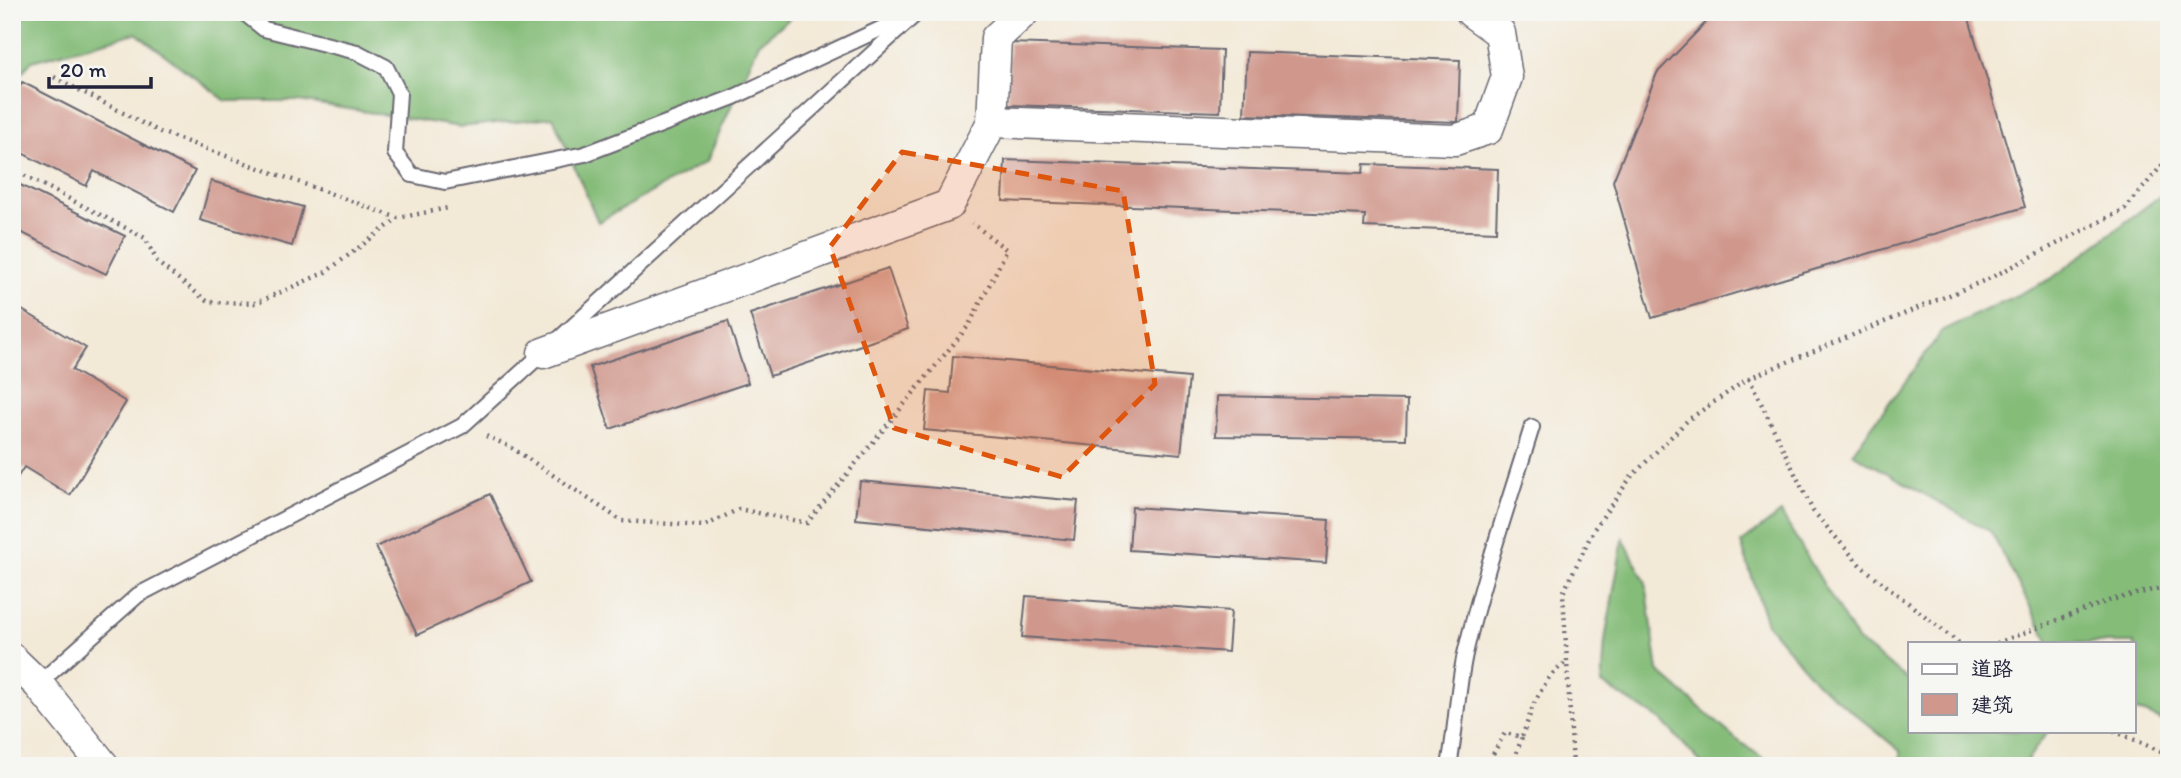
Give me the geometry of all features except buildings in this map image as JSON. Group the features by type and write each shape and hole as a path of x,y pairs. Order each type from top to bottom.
{"street":[{"path":"543,353 949,205 992,122 996,38 1024,12"},
{"path":"992,122 1455,140 1488,129 1507,77 1500,33 1471,12"},
{"path":"12,659 38,684 104,766"}],"lane":[{"path":"243,12 264,29 357,52 386,67 399,93 396,153 412,175 445,182 586,154 734,97 917,12"},
{"path":"38,684 138,595 462,426 917,12"},
{"path":"1449,766 1465,657 1485,575 1532,427"}],"path":[{"path":"54,76 160,132 398,218"},
{"path":"1573,766 1563,593 1594,529 1630,477 1688,419 1749,378 1988,279 2125,209 2169,157"},
{"path":"12,169 145,238 158,263 208,302 256,303 326,272 398,218 453,207"},
{"path":"462,426 509,446 622,521 705,526 738,509 807,523 969,325 1007,250 949,205"},
{"path":"1749,378 1813,511 1860,565 1958,642"},
{"path":"2000,642 2111,600 2169,586"},
{"path":"1511,766 1540,693 1550,676 1567,661"},
{"path":"2116,732 2169,755"},
{"path":"1486,766 1505,733 1522,737"}],"highlighted area":[{"path":"902,152 1123,191 1155,384 1062,477 894,428 830,247"}],"green space":[{"path":"12,12 798,12 759,43 707,161 598,222 553,117 460,127 299,101 226,101 136,33 32,61 12,83"},
{"path":"2169,189 2169,724 2136,711 2136,642 2048,642 1991,532 1852,453 1943,330 2051,279"},
{"path":"1781,513 1857,640 1908,679 1908,732 2047,732 2023,766 1900,766 1900,751 1817,683 1767,624 1741,543"},
{"path":"1623,538 1646,583 1658,671 1736,739 1774,766 1704,766 1661,720 1602,684 1605,640"}]}
